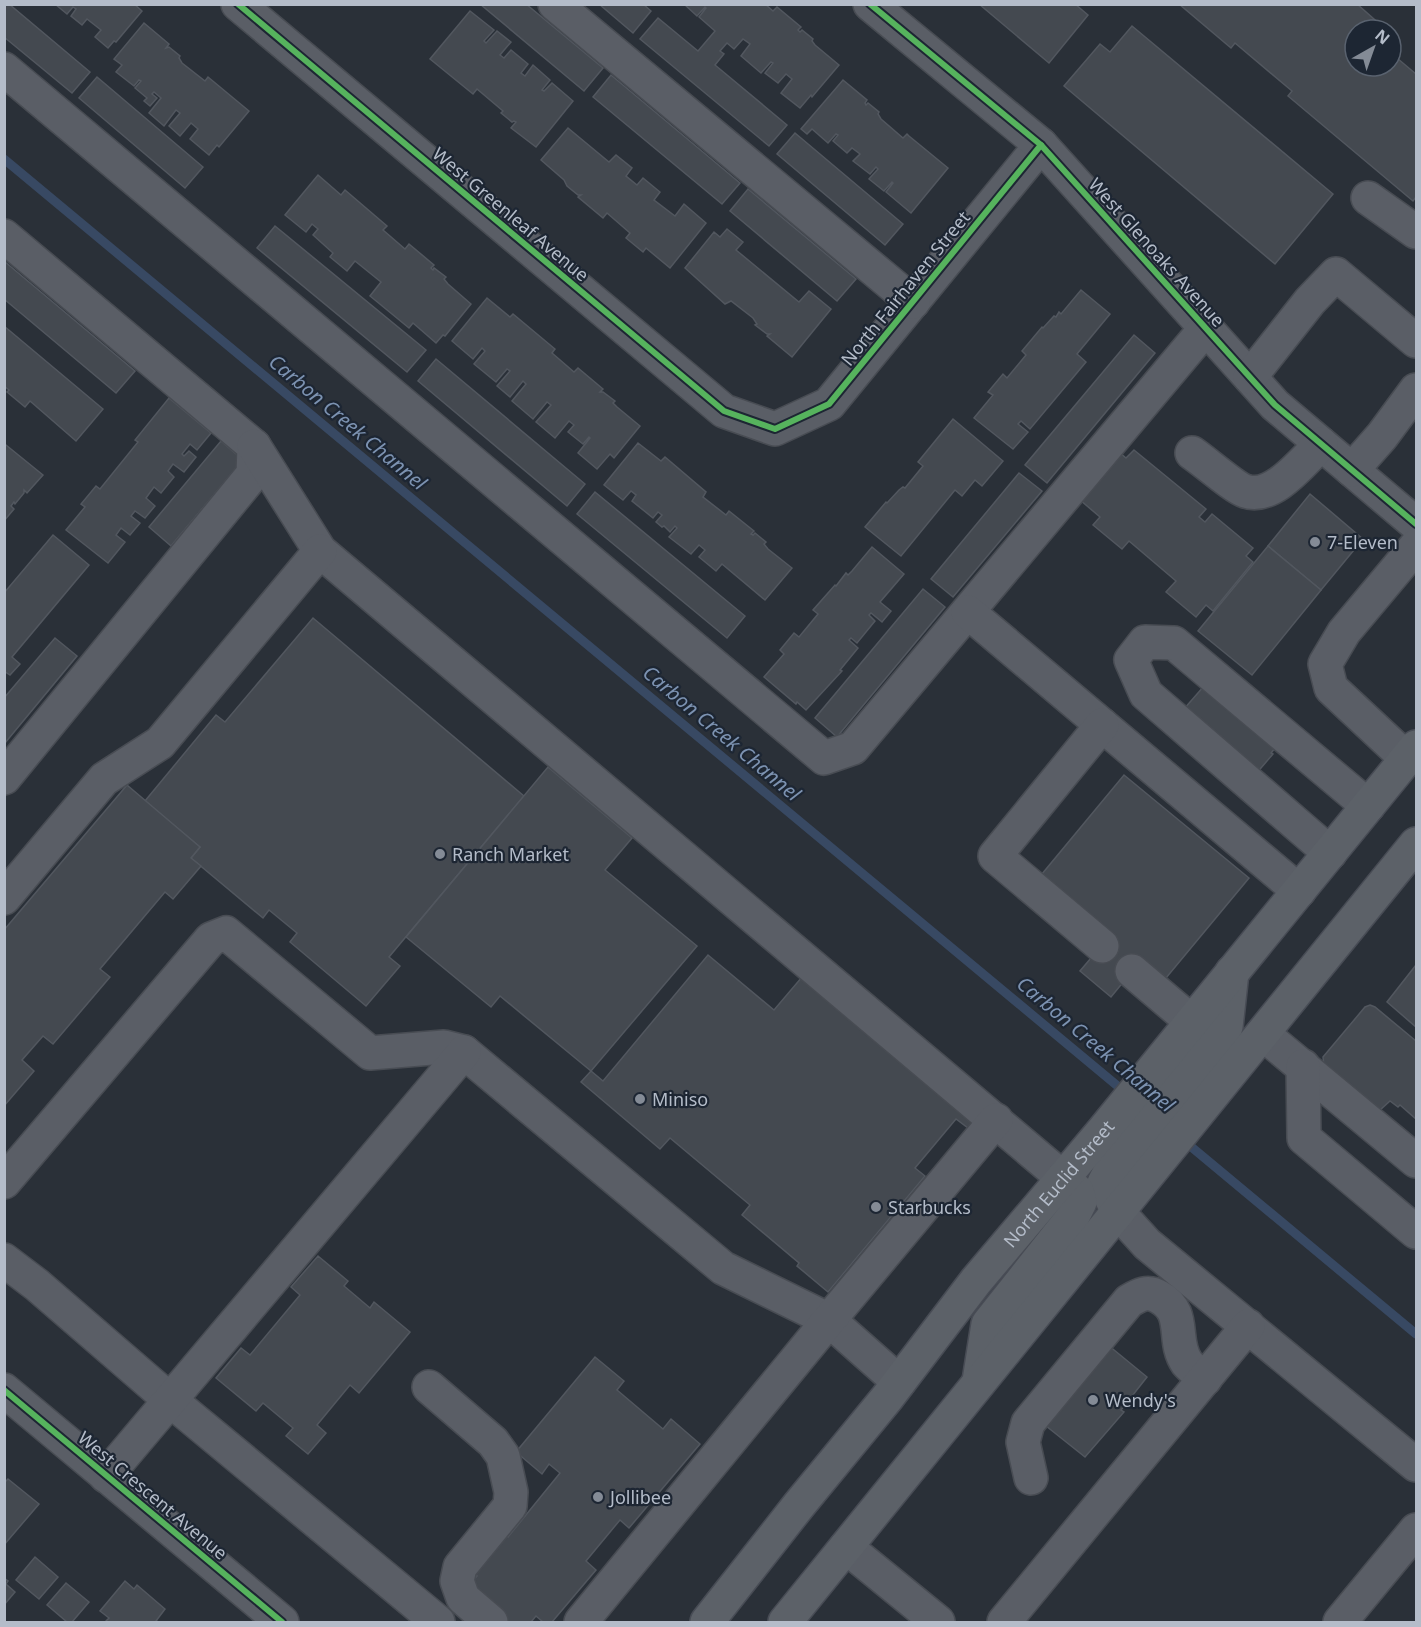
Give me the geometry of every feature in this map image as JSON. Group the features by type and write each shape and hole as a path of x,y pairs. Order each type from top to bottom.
{"main road":[{"name":"North Euclid Street","path":"707,1623 899,1382 976,1281 1063,1178 1115,1140 1177,1063 1191,1022 1412,753"},
{"path":"785,1623 1416,844"},
{"path":"1177,1063 1226,1027 1232,972"},
{"path":"1115,1140 1113,1166 1104,1183 1118,1212"},
{"path":"979,1381 987,1324 1072,1218 1080,1202 1077,1191 1063,1178"}],"street":[{"name":"West Greenleaf Avenue","path":"238,4 724,411 775,429"},
{"path":"555,4 913,302"},
{"name":"West Glenoaks Avenue","path":"870,4 1041,145 1275,405 1416,524"},
{"path":"4,69 824,758 854,748 1206,328"},
{"name":"North Fairhaven Street","path":"775,429 829,404 1041,145"},
{"path":"1368,198 1416,232"},
{"path":"4,236 254,446 320,551 1063,1178"},
{"path":"1250,377 1336,274 1416,341"},
{"path":"1352,470 1382,436 1416,390"},
{"path":"1192,453 1245,491 1259,493 1278,486 1321,444"},
{"path":"5,775 253,474 254,446"},
{"path":"1412,753 1330,688 1325,664 1344,632 1416,546"},
{"path":"4,898 104,779 160,743 320,551"},
{"path":"968,612 1299,891"},
{"path":"1330,853 1146,694 1131,660 1145,642 1174,643 1368,806"},
{"path":"1102,725 995,856 1102,946"},
{"path":"4,1182 211,939 226,933 370,1053 444,1047 464,1052 723,1268 829,1320 899,1382"},
{"path":"1132,971 1191,1022"},
{"path":"1263,1034 1416,1161"},
{"path":"106,1476 464,1052"},
{"path":"1303,1066 1304,1138 1416,1232"},
{"path":"581,1623 996,1120"},
{"path":"1118,1212 1147,1244 1416,1465"},
{"path":"4,1260 37,1285 170,1400 438,1623"},
{"path":"1031,1478 1023,1442 1028,1423 1129,1301 1142,1293 1155,1294 1166,1300 1175,1310 1179,1342 1187,1363 1205,1379"},
{"path":"1004,1623 1248,1326"},
{"path":"429,1388 493,1442 503,1456 511,1492 510,1506 460,1567 458,1581 463,1598 491,1623"},
{"name":"West Crescent Avenue","path":"5,1391 269,1619"},
{"path":"1340,1623 1416,1530"},
{"path":"846,1547 938,1623"}],"building":[{"path":"4,4 9,4 90,72 72,93 4,37"},
{"path":"55,4 134,4 142,11 116,42 114,41 108,48 95,37 101,30 87,19 82,25 71,16 76,9 73,7 67,14"},
{"path":"480,4 526,4 603,68 584,91"},
{"path":"599,4 643,4 651,11 633,33"},
{"path":"684,4 765,4 773,11 777,7 801,27 798,30 800,32 802,30 813,39 815,45 839,65 800,108 781,93 792,79 786,74 778,83 765,73 773,63 771,62 761,73 741,56 750,44 743,39 734,49 727,43 720,51 724,54 715,65 787,125 769,146 640,39 658,18 698,51 715,31 699,17 705,7 697,16"},
{"path":"979,4 1075,4 1088,15 1049,63"},
{"path":"1179,4 1357,4 1373,18 1343,18 1343,78 1403,78 1403,63 1416,74 1416,197 1413,201 1288,96 1292,91 1235,43 1231,48"},
{"path":"470,11 494,30 484,41 486,43 497,31 511,42 500,55 504,58 511,50 528,64 521,73 525,76 533,65 550,80 542,90 544,91 552,83 573,101 536,147 511,128 516,122 512,122 501,113 503,111 477,89 473,94 430,59"},
{"path":"144,23 169,44 166,48 169,47 180,56 182,63 205,81 208,77 249,111 219,147 217,145 209,155 190,139 198,129 191,123 180,136 169,126 180,113 176,110 164,126 149,113 161,98 154,92 152,94 157,98 150,106 144,101 147,98 135,88 141,81 139,80 134,86 116,72 122,65 114,59"},
{"path":"1132,26 1333,194 1275,264 1064,86 1100,44 1110,52"},
{"path":"611,75 740,183 722,204 593,97"},
{"path":"97,77 203,167 185,188 79,98"},
{"path":"843,80 867,100 866,105 868,103 879,112 881,119 903,138 907,134 948,168 911,213 886,192 892,182 884,191 869,179 878,169 876,167 870,174 853,161 860,154 852,148 847,153 833,141 838,135 836,134 828,143 812,129 807,134 801,129"},
{"path":"568,128 609,162 616,155 632,168 626,176 637,185 643,178 660,192 654,200 675,216 684,204 706,223 670,268 646,248 643,252 626,238 630,233 607,213 603,218 541,160"},
{"path":"795,133 903,224 885,245 777,154"},
{"path":"318,175 341,195 345,190 387,226 383,230 405,249 409,244 434,265 431,268 446,277 444,279 448,284 471,304 445,336 443,335 436,343 413,323 409,328 370,296 381,282 355,261 347,271 330,257 333,253 313,235 318,229 312,224 306,232 285,215"},
{"path":"748,189 856,279 837,301 730,211"},
{"path":"275,226 426,350 407,372 257,248"},
{"path":"727,229 743,242 736,250 799,302 809,291 831,309 792,357 767,336 770,334 755,325 757,324 753,318 731,301 725,304 685,268 714,232 720,237"},
{"path":"4,261 135,371 116,393 4,299"},
{"path":"1081,290 1110,314 1077,354 1086,362 1030,429 1021,421 1018,424 1028,432 1013,449 974,418 993,395 988,392 1003,374 1007,378 1026,355 1022,351 1042,327 1059,312 1061,314"},
{"path":"487,298 510,317 513,314 555,349 552,353 574,372 578,368 603,389 600,392 615,401 613,403 617,407 640,426 614,458 610,454 597,469 578,453 589,437 583,444 568,432 574,425 569,421 555,438 536,422 551,405 547,402 533,419 512,401 526,384 523,381 510,397 497,386 510,371 507,369 496,382 474,364 485,351 482,348 473,359 452,341"},
{"path":"4,326 103,409 76,441 30,401 25,407 7,392 9,390 4,386"},
{"path":"1134,335 1155,353 1047,483 1025,465"},
{"path":"436,359 585,484 567,506 418,381"},
{"path":"169,398 211,433 197,450 190,444 182,454 184,456 189,451 196,457 184,472 173,464 168,471 174,477 161,493 154,487 146,498 155,506 145,518 135,511 131,516 140,523 130,535 121,528 116,535 125,542 108,563 66,530 85,507 81,504 96,486 100,489 138,442 135,440"},
{"path":"953,419 1003,461 982,486 975,480 962,496 955,490 901,556 865,527 886,502 903,487 905,488 923,466 918,462"},
{"path":"221,441 243,460 171,546 149,527"},
{"path":"638,443 661,461 665,457 706,492 703,497 726,515 729,511 754,531 751,534 755,533 766,542 764,544 768,549 792,568 765,600 722,564 716,571 699,557 705,550 699,545 691,554 669,537 677,528 675,526 670,532 664,526 662,527 656,522 662,515 658,512 653,518 632,501 636,495 631,491 623,500 604,485"},
{"path":"6,445 43,475 27,493 24,490 24,493 11,506 14,509 4,521 4,447"},
{"path":"1134,450 1206,509 1199,517 1205,522 1212,514 1253,548 1246,556 1253,562 1213,611 1206,605 1196,617 1166,592 1176,581 1129,541 1122,549 1093,525 1100,517 1080,500 1119,452 1126,458"},
{"path":"1019,473 1042,491 953,597 931,579"},
{"path":"595,492 745,616 727,638 577,514"},
{"name":"7-Eleven","path":"1310,494 1363,539 1321,590 1268,546"},
{"path":"53,535 89,565 12,657 20,664 10,675 4,671 4,593"},
{"path":"1268,546 1321,590 1252,675 1198,631"},
{"path":"872,547 904,574 880,602 891,611 882,622 871,613 869,615 875,621 857,643 851,638 849,640 858,648 840,670 842,671 806,710 764,677 784,654 780,650 794,633 799,637 818,614 813,610 846,573 848,575 852,571"},
{"path":"923,589 945,607 837,737 815,718"},
{"path":"313,618 524,796 389,957 400,966 366,1006 290,942 297,933 269,910 263,918 191,858 200,847 145,801 216,715 225,722"},
{"path":"55,638 77,656 5,743 4,698"},
{"path":"1204,686 1276,747 1271,753 1273,754 1255,775 1177,717"},
{"path":"548,767 632,838 605,870 697,946 591,1071 500,996 491,1007 406,937"},
{"path":"1124,775 1249,878 1161,984 1138,964 1111,997 1080,971 1108,938 1037,880"},
{"path":"127,785 200,847 191,858 201,866 173,899 165,892 100,969 110,977 53,1044 43,1036 22,1060 34,1071 4,1106 4,930"},
{"path":"708,955 774,1010 802,977 974,1121 968,1128 956,1119 915,1168 925,1176 828,1292 797,1266 799,1263 742,1215 750,1205 670,1138 660,1149 581,1082 591,1071 603,1081"},
{"path":"1416,965 1416,1027 1387,1002"},
{"path":"1370,1005 1416,1041 1416,1119 1400,1105 1398,1107 1390,1101 1380,1110 1324,1067 1323,1057 1365,1007"},
{"path":"318,1256 348,1281 344,1286 370,1308 374,1302 410,1332 359,1393 350,1385 317,1425 326,1433 308,1454 286,1436 293,1428 263,1403 256,1411 216,1378 241,1348 250,1355 300,1295 291,1287"},
{"name":"Wendy's","path":"1108,1345 1147,1377 1121,1410 1124,1412 1085,1457 1041,1422"},
{"name":"Jollibee","path":"595,1357 624,1381 617,1390 663,1429 671,1419 700,1444 629,1528 620,1520 586,1561 596,1570 552,1622 543,1622 536,1616 531,1622 471,1622 456,1603 477,1576 474,1574 506,1535 508,1537 560,1473 549,1464 542,1474 516,1452"},
{"path":"8,1479 39,1504 4,1545 4,1483"},
{"path":"35,1557 58,1577 39,1599 16,1580"},
{"path":"4,1578 8,1581 6,1584 15,1592 4,1605"},
{"path":"125,1581 134,1589 137,1585 165,1609 156,1621 158,1622 105,1622 109,1618 100,1611"},
{"path":"66,1583 89,1602 72,1622 67,1622 47,1605"}],"waterway":[{"name":"Carbon Creek Channel","path":"4,159 1126,1093"},
{"name":"Carbon Creek Channel","path":"1183,1140 1416,1334"}],"cycle path":[{"path":"238,4 724,411 775,429 829,404 1041,145"},
{"path":"870,4 1041,145 1275,405 1416,524"},
{"path":"4,1390 282,1622"}],"place":[{"name":"7-Eleven","path":"1315,542"},
{"name":"Ranch Market","path":"440,854"},
{"name":"Miniso","path":"640,1099"},
{"name":"Starbucks","path":"876,1207"},
{"name":"Wendy's","path":"1093,1400"},
{"name":"Jollibee","path":"598,1497"}]}
